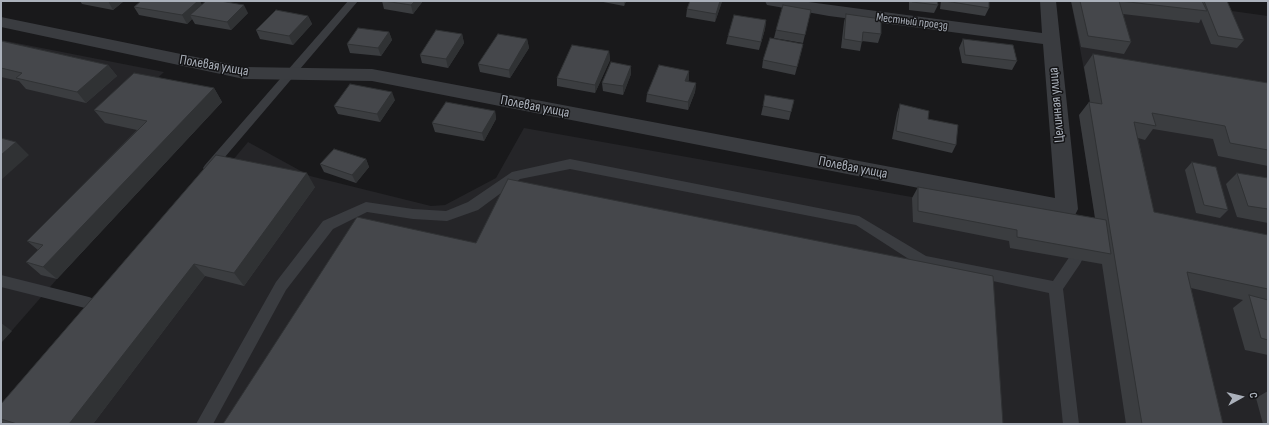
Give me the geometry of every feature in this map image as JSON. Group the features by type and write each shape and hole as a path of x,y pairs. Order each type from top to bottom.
{"street":[{"name":"Местный проезд","path":"773,1 829,11 1051,40"},
{"name":"Целинная улица","path":"1048,1 1068,214"},
{"name":"Полевая улица","path":"1,22 244,73 372,75 1068,214"}],"lane":[{"path":"198,180 292,74 353,1"},
{"path":"204,424 281,286 328,225 366,207 413,214 447,216 474,206 516,175 570,164 859,221 923,261 1056,288"},
{"path":"1071,424 1056,288 1075,260"},
{"path":"1,281 90,304"},
{"path":"79,315 100,292"}],"shaded area":[{"path":"1071,1 1160,1 1268,16 1268,424 11,424 248,142 310,176 431,206 445,205 496,178 524,128 1097,230 1079,115 1093,117"},
{"path":"1,40 164,72 148,87 222,102 57,279 1,343"}],"building":[{"path":"141,1 198,1 182,15 134,7"},
{"path":"206,1 220,1 244,5 227,22 190,15"},
{"path":"384,1 415,1 411,5"},
{"path":"690,1 720,1 716,14 687,9"},
{"path":"937,1 938,5 912,2"},
{"path":"945,1 989,1 989,8"},
{"path":"1080,1 1119,1 1131,42 1088,36"},
{"path":"1120,1 1202,1 1207,11"},
{"path":"1204,1 1227,1 1244,40 1218,36"},
{"path":"783,5 811,10 805,35 776,30"},
{"path":"276,10 308,16 289,36 256,30"},
{"path":"846,14 881,19 881,34 863,32 862,42 844,39"},
{"path":"734,15 766,20 761,42 728,36"},
{"path":"358,28 389,32 378,48 347,44"},
{"path":"436,30 462,34 446,59 420,55"},
{"path":"498,34 527,39 509,70 478,64"},
{"path":"770,38 803,44 797,67 763,60"},
{"path":"963,39 1013,45 1017,61 965,55"},
{"path":"1,41 108,65 77,92 16,78 22,73 1,68"},
{"path":"572,45 609,51 595,85 557,78"},
{"path":"1093,54 1268,83 1268,150 1230,143 1225,126 1152,113 1156,126 1134,122 1154,212 1268,235 1268,289 1187,272 1223,424 1142,424 1089,102 1102,104"},
{"path":"611,62 631,66 623,86 602,83"},
{"path":"659,65 689,71 685,81 696,83 688,102 647,94"},
{"path":"134,73 214,88 43,267 26,262 43,245 27,241 147,121 94,110"},
{"path":"350,84 392,92 377,114 334,106"},
{"path":"765,95 794,100 791,112 763,106"},
{"path":"446,102 495,111 482,133 432,123"},
{"path":"900,104 929,111 928,119 958,125 956,145 896,131"},
{"path":"1,138 16,142 1,155"},
{"path":"334,149 366,159 352,175 320,164"},
{"path":"216,155 307,173 234,273 194,264 69,424 17,424 1,419 1,404"},
{"path":"1192,162 1216,167 1228,210 1204,205"},
{"path":"1237,173 1268,178 1268,209 1248,206"},
{"path":"508,179 993,276 1003,424 223,424 357,217 476,243"},
{"path":"918,187 1106,220 1111,254 1017,237 1017,230 918,211"},
{"path":"1249,295 1268,300 1268,340 1261,338"}]}
